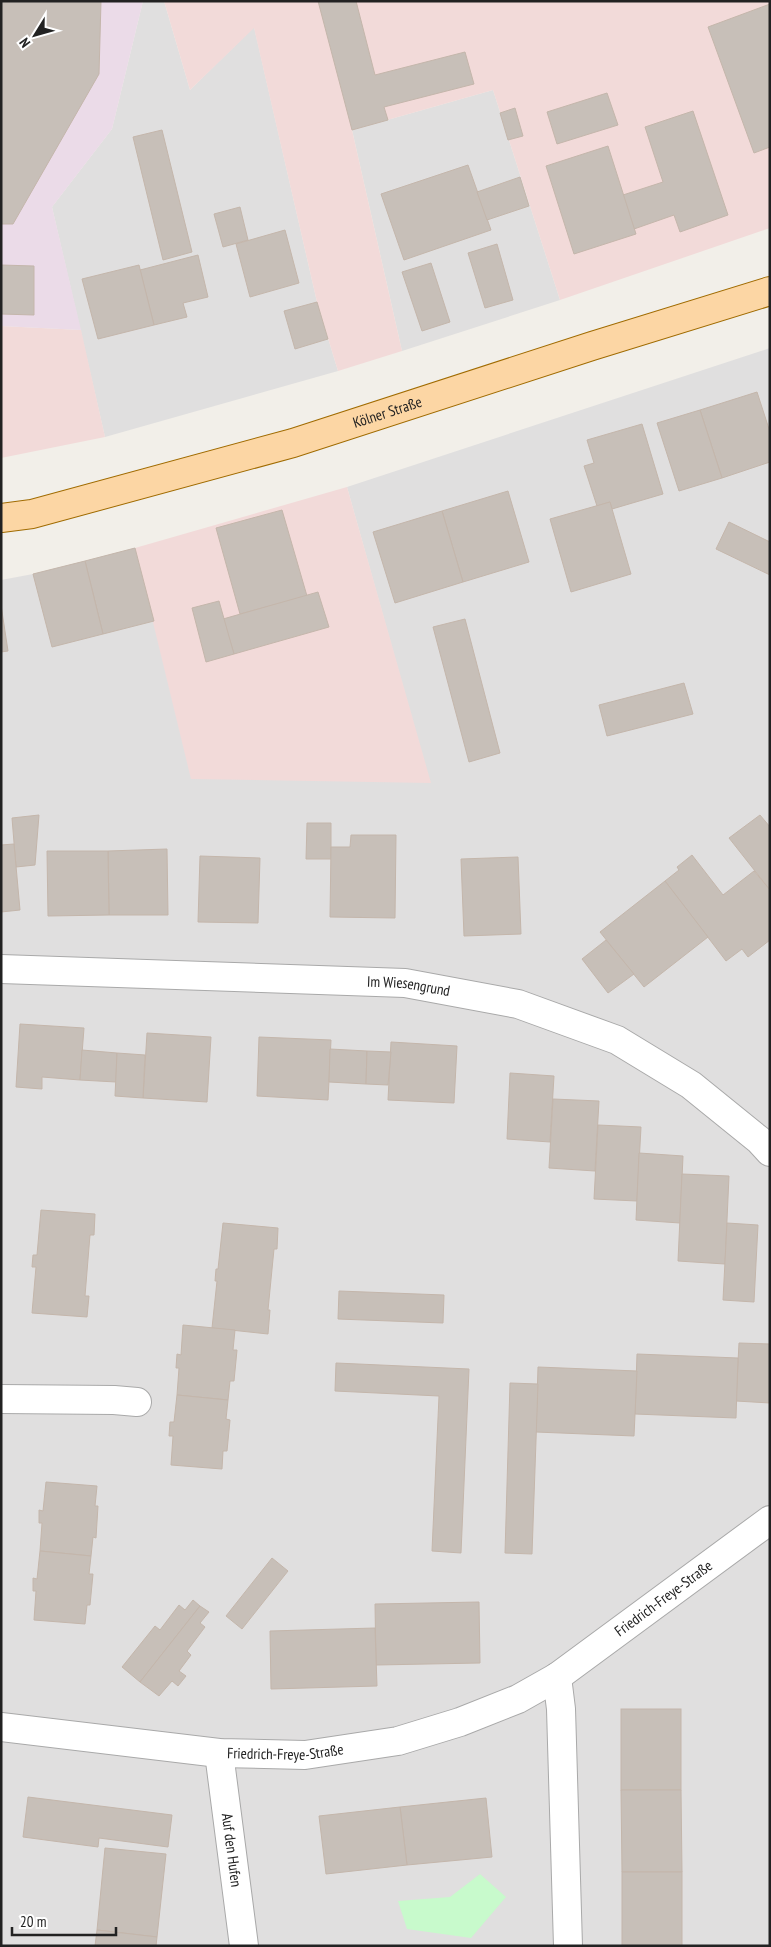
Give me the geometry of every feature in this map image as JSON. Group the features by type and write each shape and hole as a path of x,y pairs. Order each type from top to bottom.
{"main road":[{"name":"Kölner Straße","path":"1,518 32,514 293,443 592,346 770,291"}],"street":[{"name":"Im Wiesengrund","path":"1,969 405,983 518,1004 617,1040 691,1085 759,1140 770,1152"},
{"path":"1,1399 137,1402"},
{"name":"Friedrich-Freye-Straße","path":"1,1727 219,1753 305,1755 398,1741 460,1722 510,1702 557,1677 770,1520"},
{"path":"557,1677 561,1709 568,1946"},
{"name":"Auf den Hufen","path":"219,1753 244,1946"}],"shaded area":[{"path":"1,1 143,1 112,129 52,207 81,330 1,326"},
{"path":"143,1 164,1 190,90 254,27 317,302 338,371 105,437 52,207 112,129"},
{"path":"164,1 770,1 770,228 560,300 493,90 352,130 402,351 338,371 317,302 254,28 190,90"},
{"path":"493,90 560,300 402,351 352,130"},
{"path":"1,326 81,330 105,437 1,458"},
{"path":"770,348 770,1946 1,1946 1,580 33,574 135,548 154,621 430,783 347,487"},
{"path":"347,487 431,783 191,779 135,548"}],"green space":[{"path":"480,1874 506,1897 471,1938 407,1929 398,1901 450,1897"}],"building":[{"path":"1,1 101,1 99,74 13,224 1,224"},
{"path":"318,1 356,1 375,75 465,52 474,84 384,107 388,120 352,130"},
{"path":"770,4 770,147 754,153 708,27"},
{"path":"607,93 618,125 557,144 547,112"},
{"path":"515,108 523,136 508,140 500,113"},
{"path":"693,111 728,215 680,232 674,215 634,229 623,195 663,182 645,127"},
{"path":"162,130 192,252 163,260 133,137"},
{"path":"608,146 636,234 574,254 546,166"},
{"path":"468,165 491,230 404,260 381,194"},
{"path":"520,177 529,206 487,220 477,192"},
{"path":"240,207 248,240 223,247 214,214"},
{"path":"285,230 299,283 250,297 236,244"},
{"path":"497,244 513,300 485,308 468,253"},
{"path":"198,255 208,297 183,303 187,317 154,325 140,270"},
{"path":"431,263 450,322 422,331 402,272"},
{"path":"1,265 34,266 34,315 1,314"},
{"path":"139,265 154,325 98,339 82,279"},
{"path":"317,302 328,339 295,349 284,311"},
{"path":"757,392 770,432 770,462 722,478 700,410"},
{"path":"700,410 722,478 679,491 657,423"},
{"path":"642,424 663,494 612,509 610,502 597,506 584,466 594,463 587,440"},
{"path":"508,491 529,562 463,582 442,511"},
{"path":"610,502 631,574 571,592 550,519"},
{"path":"282,510 307,596 240,614 216,528"},
{"path":"442,511 463,582 395,603 373,532"},
{"path":"729,522 770,542 770,575 716,549"},
{"path":"135,548 154,621 103,634 85,561"},
{"path":"85,561 103,634 52,647 33,574"},
{"path":"318,592 329,627 234,654 223,619"},
{"path":"219,601 234,654 206,662 192,608"},
{"path":"1,605 8,651 1,652"},
{"path":"465,619 500,753 469,762 433,627"},
{"path":"684,683 693,714 607,736 599,705"},
{"path":"39,815 35,865 16,867 12,818"},
{"path":"760,815 770,827 770,890 729,838"},
{"path":"307,823 331,823 331,859 306,859"},
{"path":"351,835 396,835 395,918 330,917 331,847 350,847"},
{"path":"14,844 20,910 1,912 1,845"},
{"path":"167,849 168,915 109,915 108,851"},
{"path":"47,851 108,851 109,915 48,916"},
{"path":"692,855 723,895 754,871 770,890 770,940 748,957 742,949 726,961 665,881 679,870 677,867"},
{"path":"200,856 260,858 258,923 198,922"},
{"path":"518,857 521,934 464,936 461,859"},
{"path":"665,881 708,937 644,987 600,932"},
{"path":"606,940 634,974 608,993 582,959"},
{"path":"20,1024 84,1028 80,1080 42,1077 42,1089 16,1087"},
{"path":"147,1033 211,1037 207,1102 143,1098"},
{"path":"259,1037 331,1040 328,1100 257,1096"},
{"path":"391,1042 457,1046 454,1103 388,1100"},
{"path":"330,1049 367,1051 366,1084 329,1082"},
{"path":"82,1050 117,1053 116,1082 80,1080"},
{"path":"367,1051 391,1052 388,1085 366,1084"},
{"path":"117,1053 145,1055 143,1098 115,1096"},
{"path":"510,1073 554,1076 550,1142 507,1139"},
{"path":"553,1099 599,1101 595,1171 549,1168"},
{"path":"598,1125 641,1127 637,1201 594,1199"},
{"path":"639,1153 683,1156 680,1223 636,1220"},
{"path":"682,1174 729,1176 725,1264 678,1261"},
{"path":"41,1210 95,1214 94,1235 90,1235 85,1296 89,1296 87,1317 32,1313 36,1267 32,1267 33,1255 37,1255"},
{"path":"223,1223 278,1228 277,1249 274,1249 268,1310 270,1310 268,1334 212,1328 217,1281 215,1281 216,1269 218,1269"},
{"path":"727,1223 758,1225 754,1302 723,1300"},
{"path":"339,1291 444,1295 443,1323 338,1319"},
{"path":"183,1325 235,1330 233,1350 237,1350 234,1381 230,1381 228,1400 177,1395 179,1368 176,1368 177,1354 181,1355"},
{"path":"739,1343 770,1344 770,1403 736,1401"},
{"path":"637,1354 738,1358 736,1418 635,1414"},
{"path":"336,1363 469,1369 461,1553 432,1551 439,1396 335,1391"},
{"path":"538,1367 637,1371 634,1436 536,1432"},
{"path":"510,1383 538,1384 532,1554 505,1553"},
{"path":"177,1395 228,1400 226,1419 230,1420 227,1451 223,1451 222,1469 171,1465 173,1436 169,1436 170,1422 174,1422"},
{"path":"46,1482 97,1486 95,1506 98,1506 96,1538 93,1537 91,1556 40,1551 42,1523 39,1523 39,1510 43,1511"},
{"path":"40,1551 91,1556 89,1574 93,1574 90,1605 87,1605 85,1624 34,1620 36,1591 33,1591 33,1578 37,1579"},
{"path":"272,1558 288,1571 242,1629 226,1616"},
{"path":"193,1600 200,1606 140,1682 122,1667 155,1626 160,1630 179,1605 185,1610"},
{"path":"479,1602 480,1663 376,1665 375,1604"},
{"path":"200,1606 209,1612 200,1623 205,1627 187,1651 191,1655 179,1671 186,1676 178,1686 172,1681 159,1696 140,1682"},
{"path":"375,1628 377,1686 271,1689 270,1631"},
{"path":"621,1709 681,1709 681,1790 621,1790"},
{"path":"621,1790 681,1790 682,1872 622,1872"},
{"path":"28,1797 172,1815 168,1847 99,1838 98,1847 23,1837"},
{"path":"486,1798 492,1857 407,1865 400,1807"},
{"path":"400,1807 407,1865 326,1874 319,1816"},
{"path":"105,1848 166,1854 157,1937 97,1930"},
{"path":"622,1872 682,1872 682,1946 622,1946"},
{"path":"97,1930 157,1937 156,1946 95,1946"}]}
